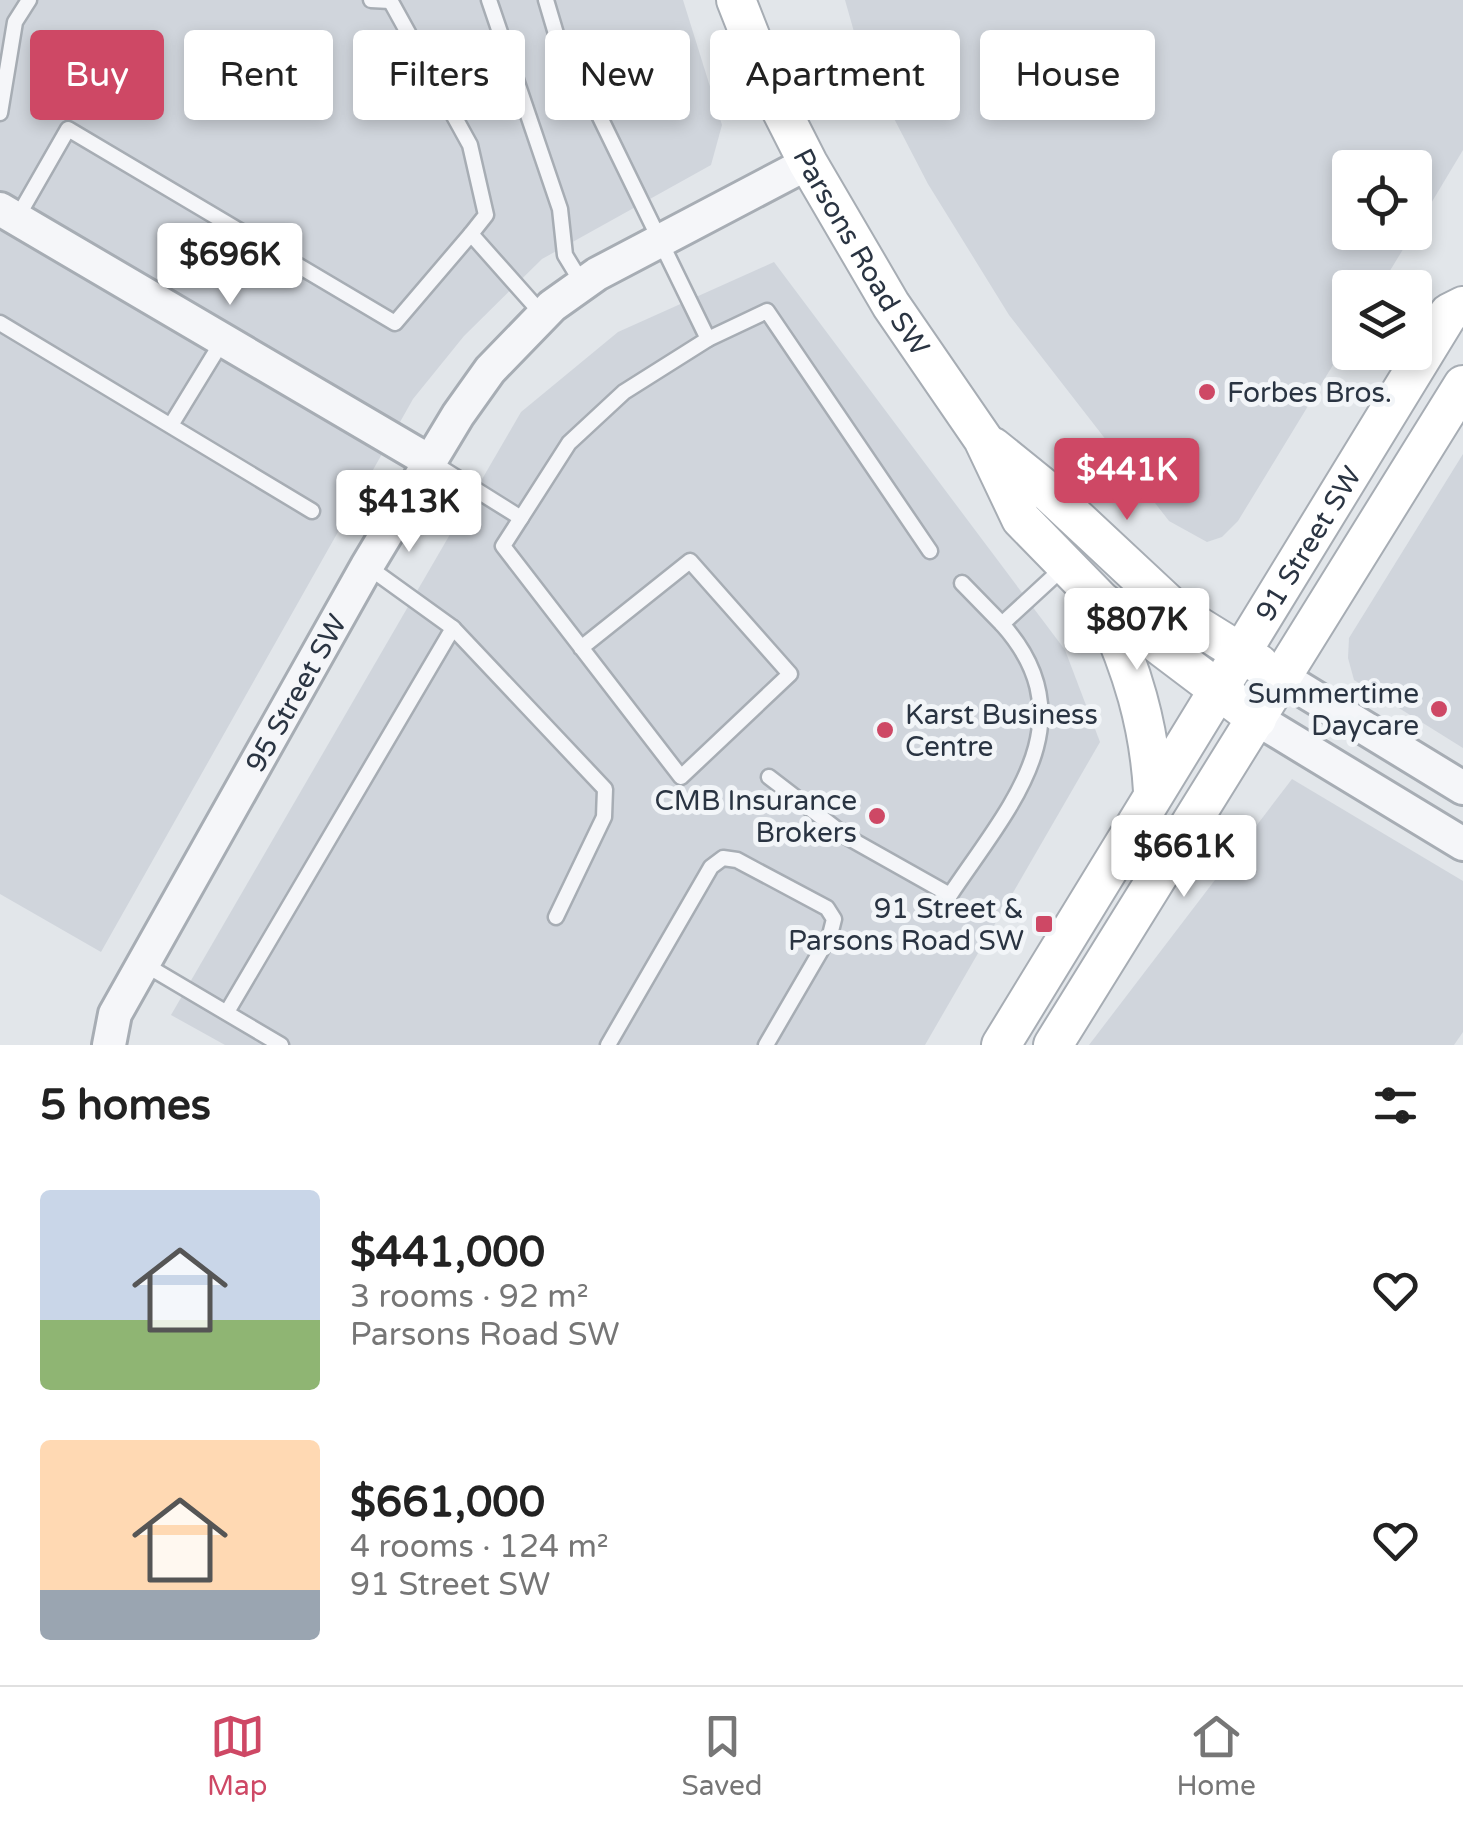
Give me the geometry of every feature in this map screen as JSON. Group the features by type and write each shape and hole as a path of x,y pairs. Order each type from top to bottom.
{"main road":[{"name":"Parsons Road SW","path":"736,0 774,94 808,163 891,305 983,439 1021,519 1100,601 1214,691 1257,719"},
{"name":"91 Street SW","path":"1001,1045 1214,691 1449,314 1463,306"},
{"name":"91 Street SW","path":"1052,1045 1463,384"},
{"name":"Parsons Road SW","path":"983,439 1045,488 1180,616 1283,678"},
{"path":"1100,601 1133,676 1150,741 1153,791"}],"street":[{"name":"95 Street SW","path":"109,1045 114,1014 366,566 490,370 543,315 583,284 808,163"},
{"path":"8,214 429,461"},
{"path":"1283,678 1463,788"},
{"path":"1257,719 1463,844"}],"lane":[{"path":"0,114 15,22 29,0"},
{"path":"8,214 68,129 395,323 486,215 470,144 390,1 371,0"},
{"path":"489,0 560,209 566,255 583,284"},
{"path":"546,0 578,108 596,109 708,339"},
{"path":"471,234 543,315"},
{"path":"581,648 690,560 790,674 680,777 502,546 569,443 624,392 708,339 767,311 930,550"},
{"path":"0,323 312,511"},
{"path":"171,425 223,340"},
{"path":"429,461 521,518"},
{"path":"366,566 453,628 605,788 604,817 556,917"},
{"path":"1002,624 1066,566"},
{"path":"770,777 847,837 950,896 1032,770 1041,737 1034,667 1002,624 962,582"},
{"path":"227,1012 453,628"},
{"path":"608,1045 711,867 724,858 738,860 827,908 834,919 830,935 766,1045"},
{"path":"143,963 281,1045"}],"shaded area":[{"path":"0,0 683,0 710,87 710,120 720,120 722,125 711,165 542,259 464,336 413,399 101,952 0,894"},
{"path":"845,0 1463,0 1463,150 1432,202 1432,150 1332,150 1332,250 1403,250 1390,270 1332,270 1332,367 1238,521 1222,537 1207,542 1169,521 1009,315 928,184 895,120 960,120 960,30 853,30"},
{"path":"774,262 1065,650 1100,742 925,1045 225,1045 171,1015 521,412 618,332"},
{"path":"1463,454 1463,748 1354,680 1348,658 1349,638"},
{"path":"1292,779 1463,881 1463,1032 1454,1045 1089,1045"}],"place":[{"name":"Forbes Bros.","path":"1207,392"},
{"name":"Summertime Daycare","path":"1439,709"},
{"name":"Karst Business Centre","path":"885,730"},
{"name":"CMB Insurance Brokers","path":"877,816"},
{"name":"91 Street & Parsons Road SW","path":"1044,924"}]}
